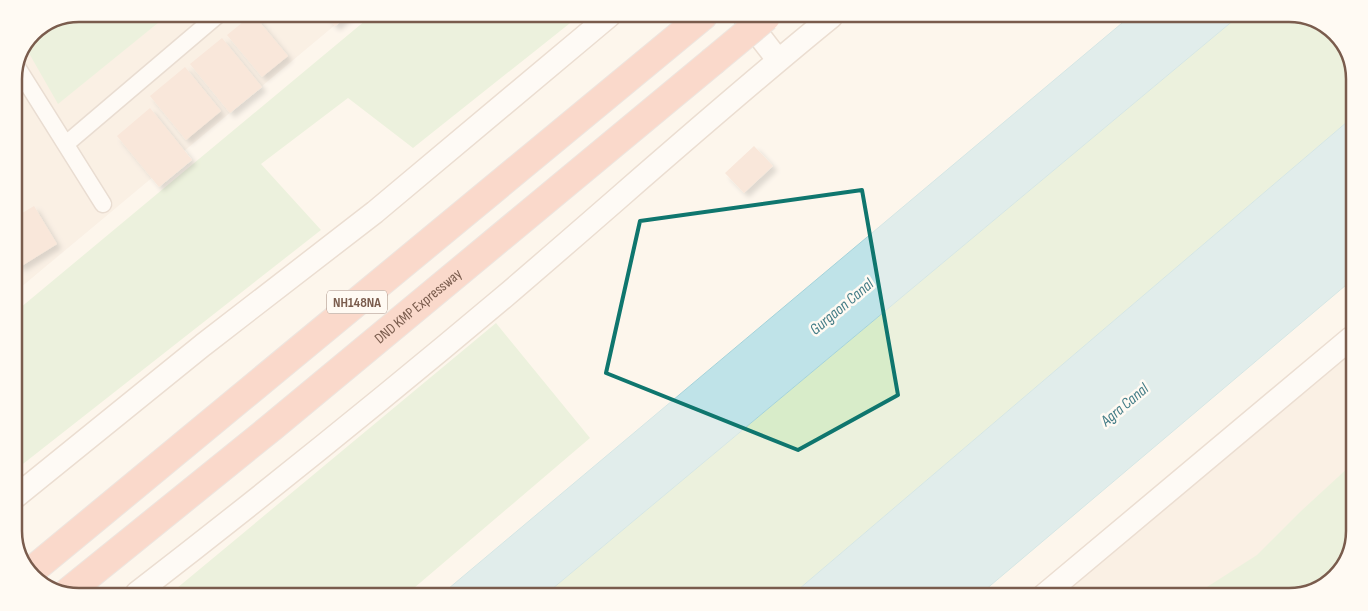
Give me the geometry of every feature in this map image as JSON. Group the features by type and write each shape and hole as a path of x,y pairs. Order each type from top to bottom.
{"highway":[{"name":"DND KMP Expressway","path":"74,588 272,427 760,22"},
{"name":"NH148NA","path":"35,568 694,24"}],"street":[{"path":"66,144 209,22"},
{"path":"23,491 202,345 374,212 602,22"},
{"path":"749,22 778,60"},
{"path":"142,588 270,490 503,297 778,60 825,22"},
{"path":"23,76 103,204"},
{"path":"1053,588 1346,343"}],"highlighted area":[{"path":"862,190 898,395 798,450 606,373 640,221"}],"shaded area":[{"path":"79,22 339,22 23,285 23,75 27,57 39,39 57,27"},
{"path":"1346,344 1346,532 1341,554 1326,574 1314,583 1296,588 1054,588"}],"green space":[{"path":"79,22 159,22 58,104 29,53 39,39 57,27"},
{"path":"364,22 571,22 413,148 348,98 261,164 321,230 23,464 23,306"},
{"path":"1231,22 1289,22 1300,24 1311,27 1323,34 1336,48 1340,54 1345,75 1345,124 800,588 553,588"},
{"path":"496,323 590,438 414,588 177,588"},
{"path":"1346,470 1346,532 1344,543 1336,563 1320,579 1314,583 1296,588 1206,588 1257,555"}],"water":[{"name":"Gurgaon Canal","path":"1123,22 1231,22 553,588 449,588"},
{"name":"Agra Canal","path":"1345,124 1345,286 987,588 800,588"}],"building":[{"path":"243,22 260,22 288,56 262,77 227,35"},
{"path":"332,22 340,22 335,26"},
{"path":"222,38 262,87 230,113 190,64"},
{"path":"185,67 221,111 186,140 150,96"},
{"path":"150,108 192,160 159,187 117,136"},
{"path":"754,146 773,166 744,193 725,173"},
{"path":"34,206 57,244 23,265 23,213"}]}
